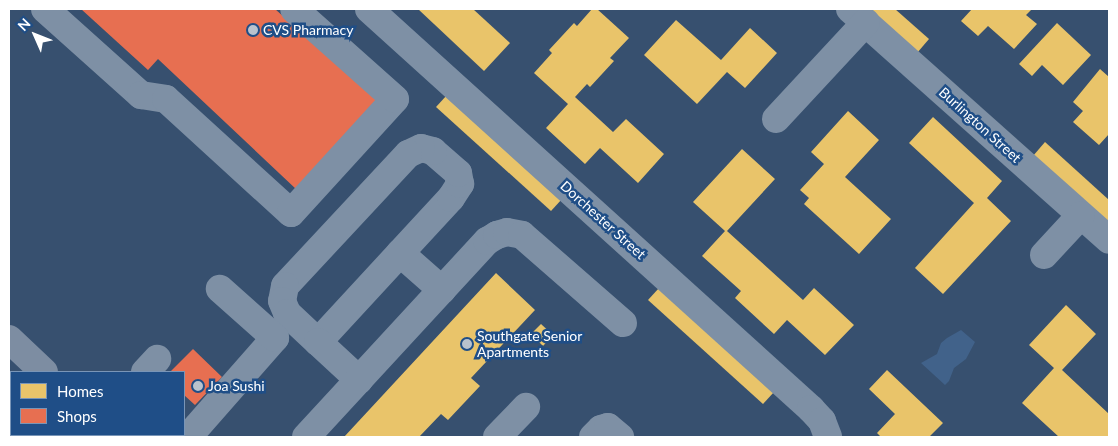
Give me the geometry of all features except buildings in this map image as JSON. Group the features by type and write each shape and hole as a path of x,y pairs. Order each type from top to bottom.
{"main road":[{"path":"9,339 43,371"}],"lane":[{"path":"46,9 141,95 166,99 291,213 395,99 294,9"},
{"name":"Dorchester Street","path":"369,9 811,409 822,421 828,437"},
{"path":"776,119 858,16"},
{"name":"Burlington Street","path":"858,16 1109,240"},
{"path":"318,342 451,198 460,184 458,173 433,151 421,148 408,154 285,286 282,301 287,313 318,342 360,380"},
{"path":"1044,255 1081,215"},
{"path":"306,437 487,241 507,232 522,235 623,323"},
{"path":"400,253 442,290"},
{"path":"190,425 275,338 220,290"},
{"path":"497,437 526,407"},
{"path":"592,437 601,429 608,427 620,437"}],"water":[{"path":"961,330 975,342 966,359 954,368 949,381 945,385 921,363 937,354 941,343"}],"place":[{"name":"CVS Pharmacy","path":"253,30"},
{"name":"Southgate Senior Apartments","path":"467,344"},
{"name":"Joa Sushi","path":"198,386"}]}
